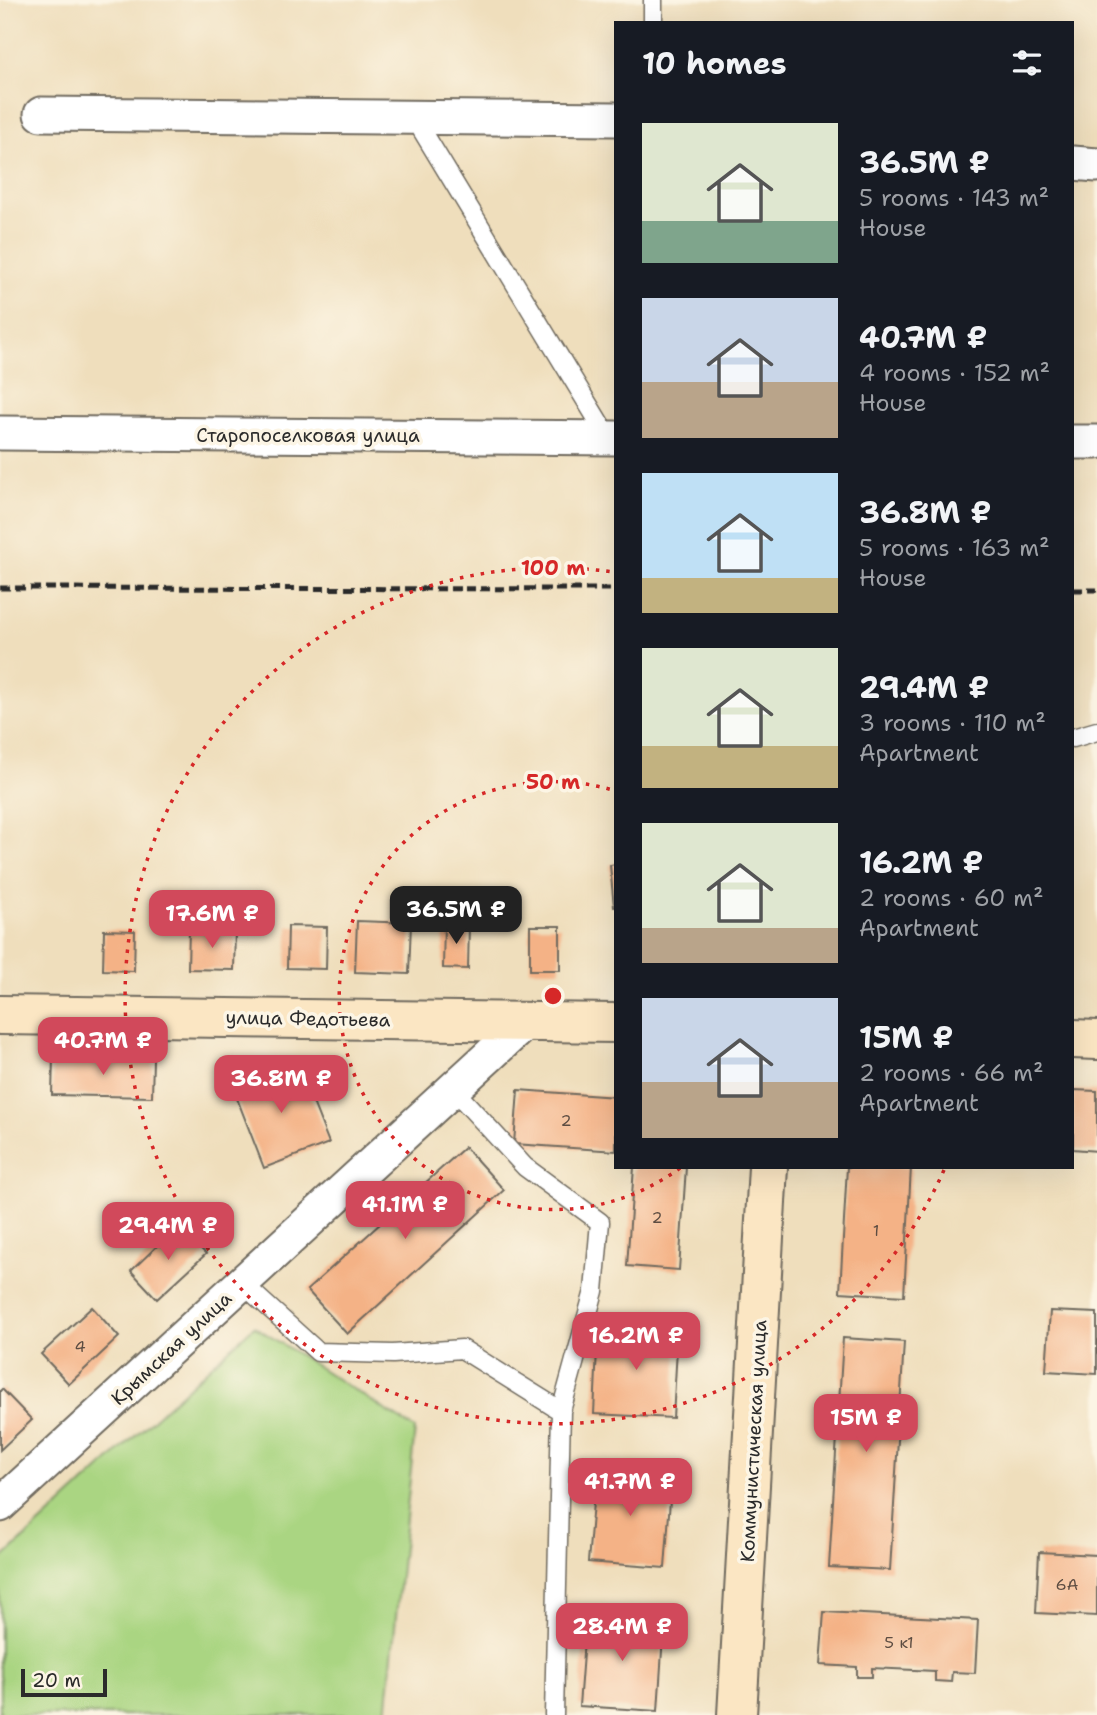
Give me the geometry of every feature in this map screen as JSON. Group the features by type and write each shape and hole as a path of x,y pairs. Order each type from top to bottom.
{"main road":[{"name":"улица Федотьева","path":"0,1015 614,1023"},
{"path":"1074,1039 1097,1040"},
{"name":"Коммунистическая улица","path":"737,1715 768,1169"}],"street":[{"path":"41,114 614,119"},
{"path":"1074,163 1097,165"},
{"name":"Старопоселковая улица","path":"0,433 612,438"},
{"path":"1074,442 1097,442"},
{"name":"Крымская улица","path":"0,1505 527,1021"}],"lane":[{"path":"653,0 653,21"},
{"path":"414,117 612,438"},
{"path":"1074,738 1097,731"},
{"path":"453,1089 525,1167 600,1222 594,1291 561,1411 554,1715"},
{"path":"242,1283 318,1352 393,1354 462,1349 561,1411"}],"green space":[{"path":"254,1326 415,1429 386,1715 0,1715 0,1561"}],"building":[{"path":"614,864 614,907 610,865"},
{"path":"357,921 411,923 409,974 355,972"},
{"path":"444,923 469,924 468,969 443,968"},
{"path":"288,926 327,927 326,969 287,968"},
{"path":"530,926 560,926 560,970 530,970"},
{"path":"189,929 235,930 234,970 188,969"},
{"path":"104,930 135,931 134,971 103,970"},
{"path":"53,1057 153,1059 152,1097 52,1095"},
{"path":"297,1062 329,1143 264,1168 233,1088"},
{"path":"518,1090 614,1097 614,1151 514,1144"},
{"path":"1074,1090 1097,1091 1097,1151 1074,1149"},
{"path":"465,1147 504,1190 347,1334 307,1290"},
{"path":"634,1169 686,1169 679,1270 627,1266"},
{"path":"847,1169 911,1169 904,1296 840,1292"},
{"path":"179,1225 206,1254 157,1299 131,1271"},
{"path":"92,1307 119,1337 69,1384 41,1354"},
{"path":"1050,1311 1097,1313 1097,1374 1046,1371"},
{"path":"598,1327 678,1331 673,1418 594,1414"},
{"path":"843,1338 904,1342 890,1570 829,1567"},
{"path":"2,1389 32,1420 0,1450 0,1391"},
{"path":"596,1467 672,1473 665,1568 588,1562"},
{"path":"1039,1552 1097,1555 1097,1616 1036,1613"},
{"path":"824,1612 978,1620 975,1673 952,1672 951,1682 935,1681 935,1671 872,1668 872,1677 857,1677 857,1667 820,1665"},
{"path":"586,1614 664,1620 658,1711 579,1706"}],"railway":[{"path":"0,588 614,589"},
{"path":"1074,590 1097,590"}]}
